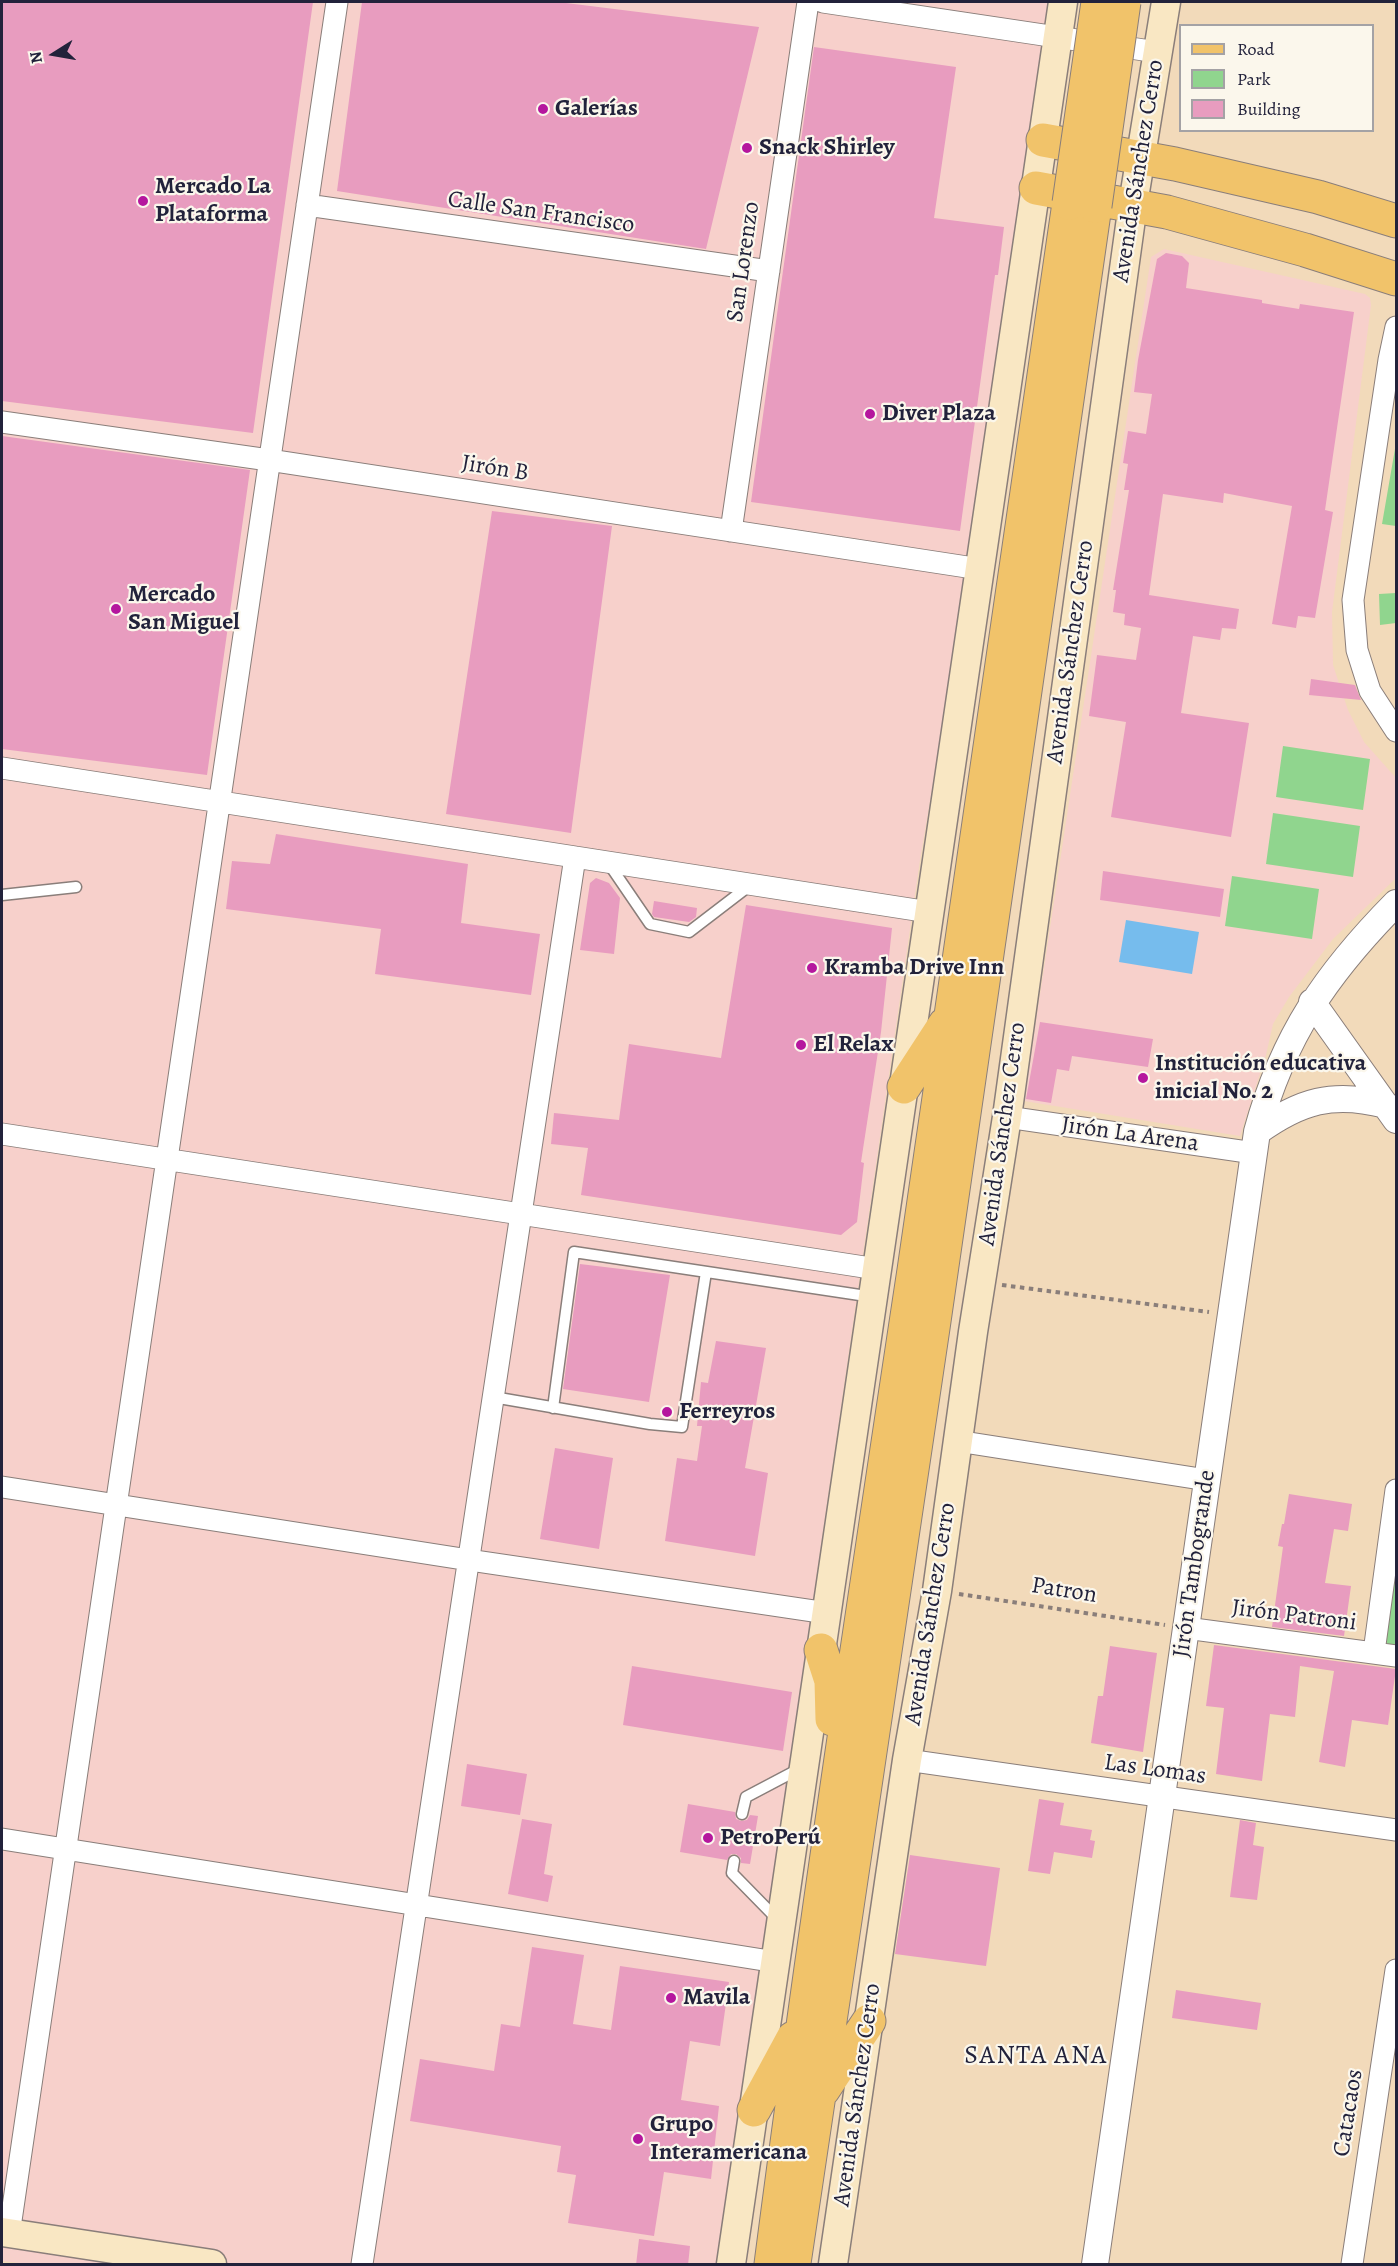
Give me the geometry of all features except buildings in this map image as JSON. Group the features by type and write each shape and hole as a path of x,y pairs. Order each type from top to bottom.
{"main road":[{"path":"731,2265 1063,2"},
{"name":"Avenida Sánchez Cerro","path":"794,2265 933,1328 1082,204 1098,2"},
{"name":"Avenida Sánchez Cerro","path":"771,2265 802,2021 951,1015 1082,204 1124,2"},
{"name":"Avenida Sánchez Cerro","path":"833,2265 907,1760 938,1591 957,1441 1006,1117 1133,204 1166,2"},
{"path":"1042,140 1175,164 1318,197 1396,221"},
{"path":"1036,188 1167,212 1305,250 1396,279"},
{"path":"904,1087 951,1015"},
{"path":"821,1650 831,1681 832,1817"},
{"path":"754,2110 802,2021"},
{"path":"818,2099 869,2021"},
{"path":"5,2233 131,2258 212,2265"}],"street":[{"path":"5,2233 65,1850 337,2"},
{"name":"San Lorenzo","path":"731,531 808,2"},
{"path":"823,2 1157,52"},
{"name":"Calle San Francisco","path":"307,205 769,271"},
{"path":"1396,327 1353,600 1357,650 1370,691 1396,730"},
{"name":"Jirón B","path":"2,422 269,460 980,569"},
{"path":"2,768 929,912"},
{"path":"362,2265 575,857"},
{"name":"Jirón Tambogrande","path":"1095,2265 1255,1143 1266,1099 1285,1052 1312,1002 1339,965 1396,903"},
{"path":"1312,1002 1391,1113"},
{"path":"1255,1143 1297,1107 1319,1101 1341,1098 1364,1100 1391,1113"},
{"name":"Jirón La Arena","path":"1006,1117 1255,1143"},
{"path":"2,1134 877,1269"},
{"path":"957,1441 1207,1480"},
{"path":"2,1486 469,1560 826,1612"},
{"path":"1374,1652 1396,1490"},
{"name":"Jirón Patroni","path":"1186,1628 1396,1656"},
{"name":"Las Lomas","path":"907,1760 1396,1830"},
{"path":"2,1839 776,1962"},
{"name":"Catacaos","path":"1352,2265 1396,1970"}],"lane":[{"path":"608,862 650,924 689,932 752,884"},
{"path":"2,895 76,887"},
{"path":"553,1408 574,1252 873,1297"},
{"path":"493,1398 650,1424 682,1427 705,1272"},
{"path":"742,1814 746,1797 804,1766"},
{"path":"734,1861 732,1873 781,1924"}],"path":[{"path":"981,1282 1231,1315"},
{"name":"Patron","path":"938,1591 1186,1628"}],"shaded area":[{"path":"2,2 1066,2 920,860 717,2264 28,2264 2,2261"},
{"path":"1164,249 1365,294 1370,298 1371,305 1332,612 1333,665 1348,710 1364,742 1396,778 1396,878 1333,939 1289,997 1273,1024 1266,1055 1240,1136 1024,1101 1151,257"}],"green space":[{"path":"1396,443 1396,526 1382,524"},
{"path":"1396,593 1396,623 1380,625 1379,594"},
{"path":"1283,746 1370,759 1363,810 1276,797"},
{"path":"1273,813 1360,826 1353,877 1266,864"},
{"path":"1232,876 1319,889 1312,939 1225,926"},
{"path":"1396,1490 1396,1656 1374,1652"}],"water":[{"path":"1126,920 1199,932 1192,974 1119,962"}],"place":[{"name":"Galerías","path":"543,109"},
{"name":"Snack Shirley","path":"747,148"},
{"name":"Mercado La Plataforma","path":"143,201"},
{"name":"Diver Plaza","path":"870,414"},
{"name":"Mercado San Miguel","path":"116,609"},
{"name":"Kramba Drive Inn","path":"812,968"},
{"name":"El Relax","path":"801,1045"},
{"name":"Institución educativa inicial No. 2","path":"1143,1078"},
{"name":"Ferreyros","path":"667,1412"},
{"name":"PetroPerú","path":"708,1838"},
{"name":"Mavila","path":"671,1998"},
{"name":"Grupo Interamericana","path":"638,2139"}],"district":[{"name":"SANTA ANA","path":"1036,2057"}]}
